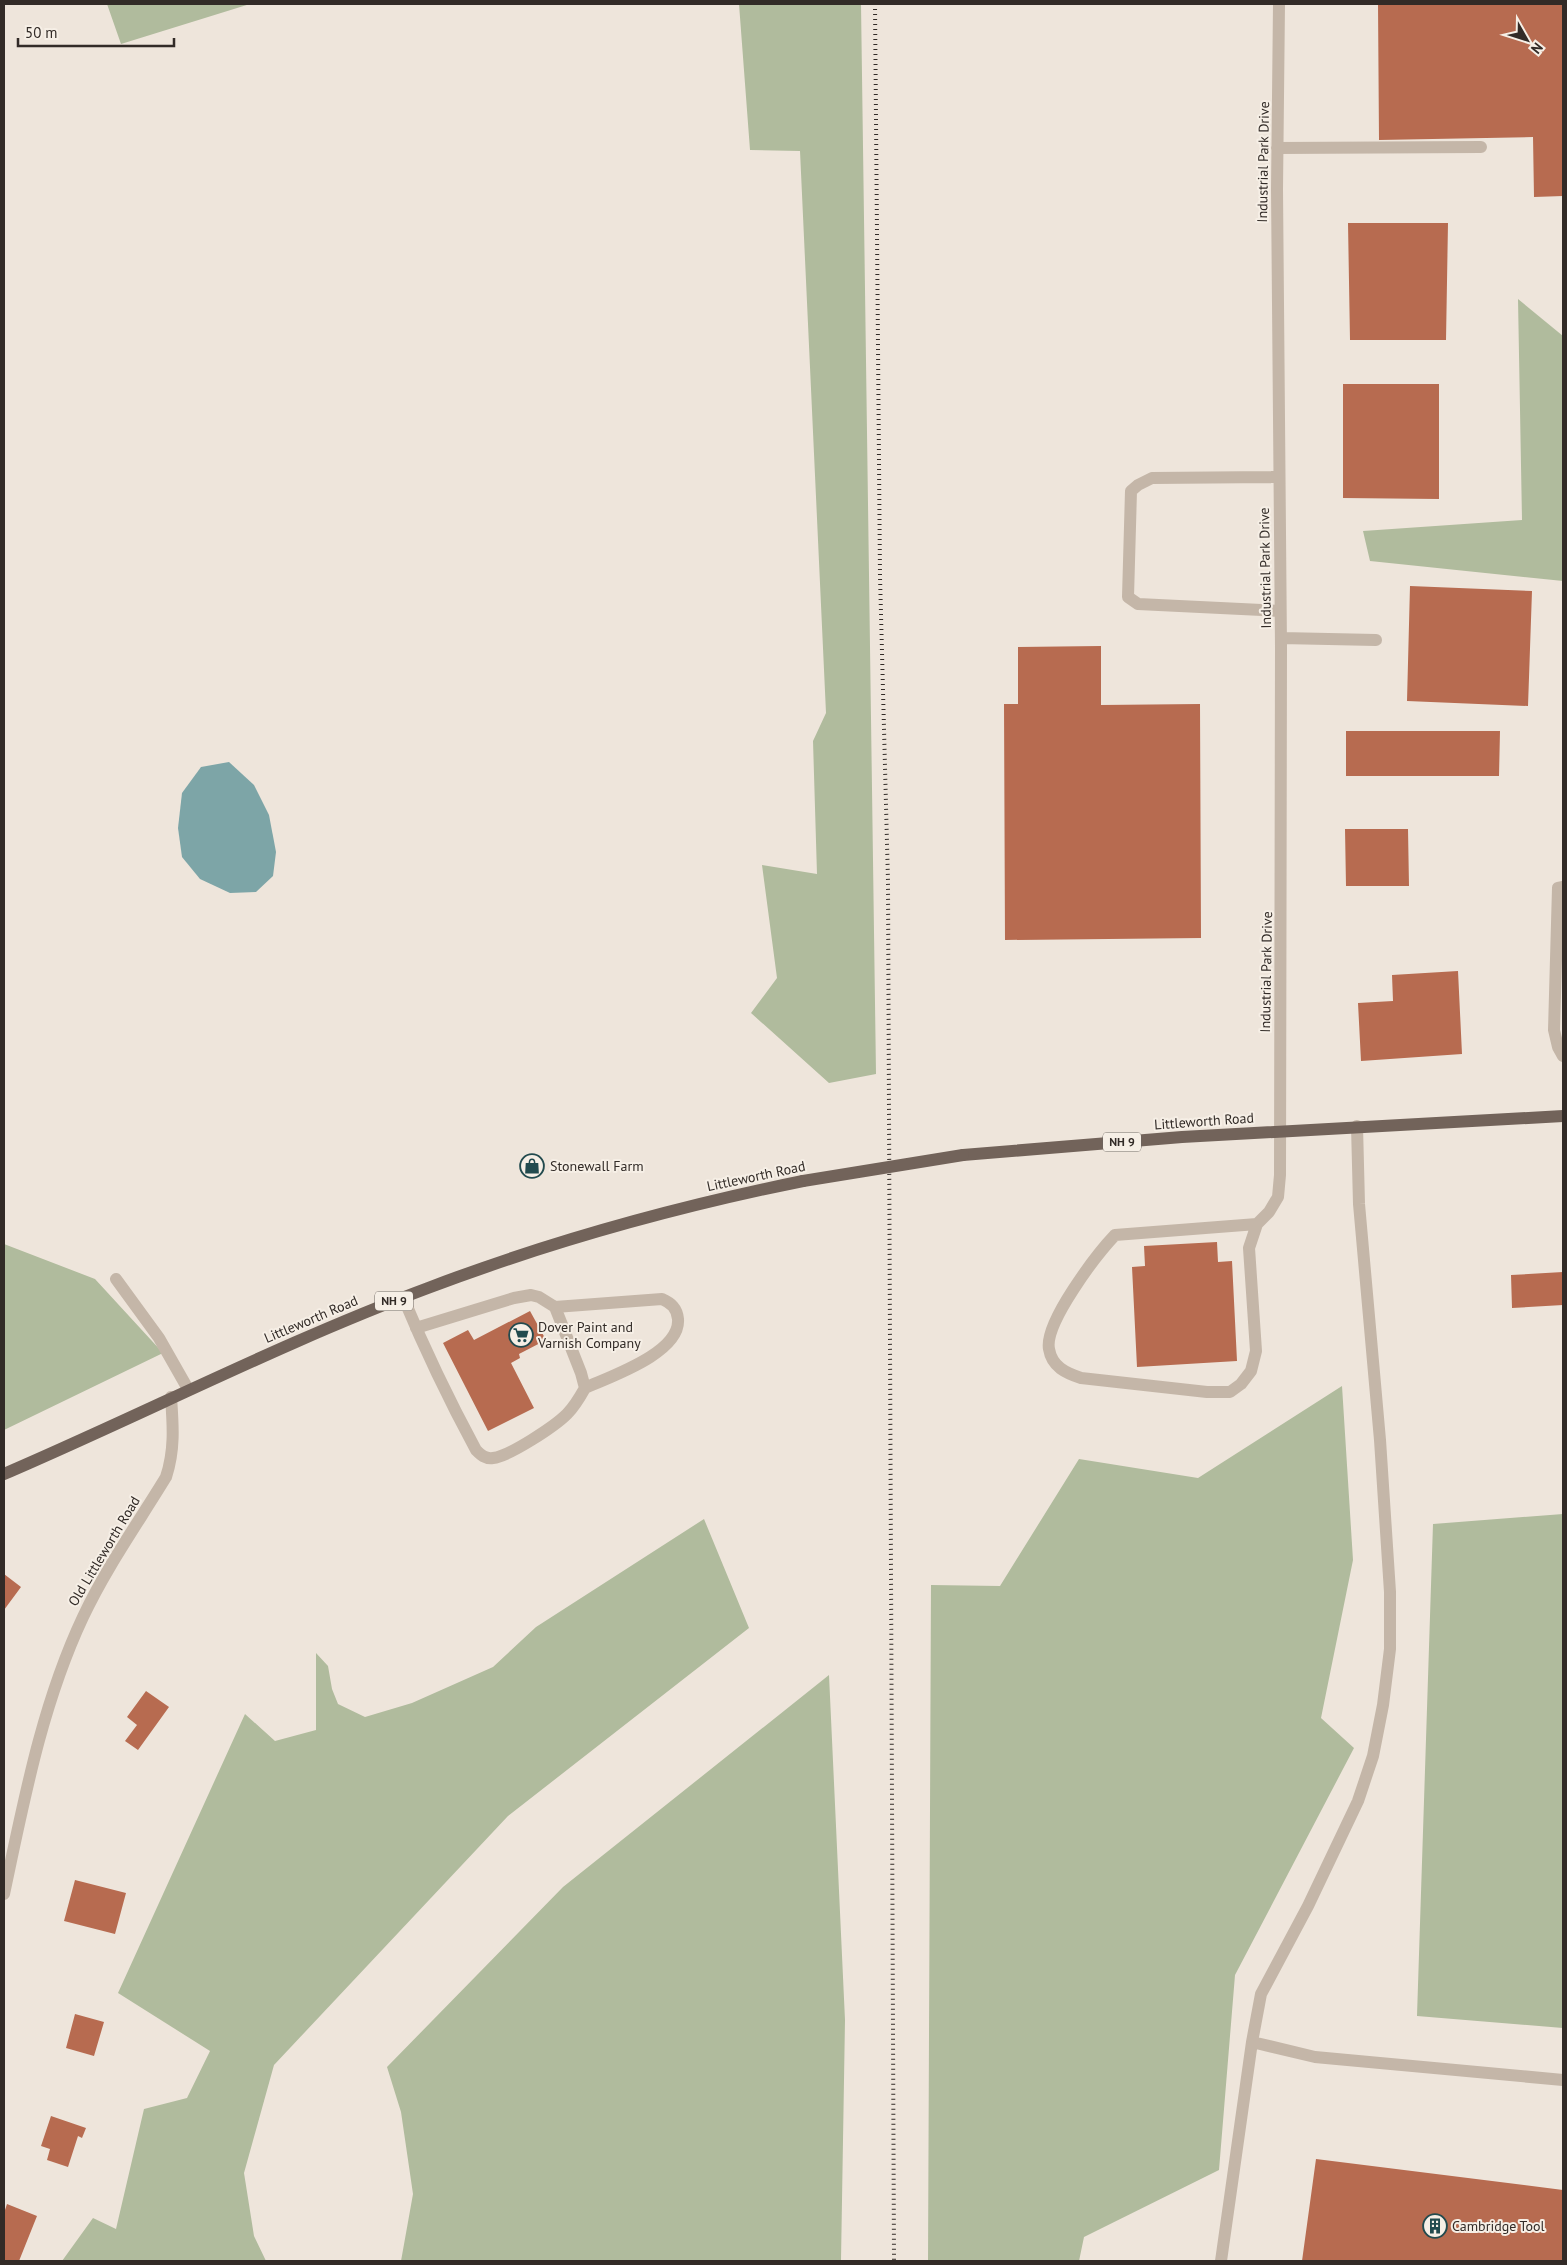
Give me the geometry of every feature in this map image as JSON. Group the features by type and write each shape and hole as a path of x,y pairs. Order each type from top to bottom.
{"main road":[{"name":"Littleworth Road","path":"4,1474 283,1347 403,1298 507,1259 706,1202 803,1181 963,1155 1182,1137 1563,1116"}],"street":[{"name":"Industrial Park Drive","path":"1257,1224 1269,1212 1278,1197 1280,1131 1279,4"},
{"path":"1278,148 1481,147"},
{"path":"1278,476 1152,478 1138,485 1131,492 1128,597 1138,604 1280,611"},
{"path":"1280,638 1376,640"},
{"path":"1563,887 1558,888 1554,1030 1558,1048 1563,1056"},
{"path":"1221,2261 1252,2042 1261,1994 1308,1906 1358,1801 1373,1756 1387,1677 1390,1649 1390,1592 1380,1440 1360,1204 1357,1126"},
{"path":"1257,1224 1249,1248 1256,1351 1251,1371 1241,1384 1230,1392 1207,1392 1081,1378 1064,1372 1053,1360 1048,1347 1054,1325 1072,1291 1099,1251 1115,1234 1257,1224"},
{"path":"116,1279 159,1338 188,1389"},
{"path":"403,1298 434,1371 476,1450 483,1457 492,1458 505,1454 550,1428 567,1414 585,1388 644,1362 662,1348 674,1334 679,1322 677,1312 671,1303 662,1299 555,1306 539,1296 531,1295 514,1298 416,1328"},
{"path":"555,1306 585,1388"},
{"name":"Old Littleworth Road","path":"4,1894 37,1748 48,1707 61,1670 95,1593 166,1477 172,1460 171,1397"},
{"path":"1252,2042 1315,2057 1563,2080"}],"green space":[{"path":"107,4 250,4 121,44"},
{"path":"739,4 861,4 876,1074 829,1083 751,1013 777,978 762,865 817,874 813,741 826,713 800,151 750,150"},
{"path":"1518,299 1563,336 1563,581 1370,561 1363,531 1522,520"},
{"path":"4,1244 95,1279 163,1353 4,1430"},
{"path":"1342,1386 1353,1560 1321,1718 1354,1748 1235,1975 1219,2170 1084,2237 1079,2261 928,2261 931,1585 1000,1586 1079,1459 1198,1478"},
{"path":"1563,1514 1563,2028 1417,2016 1433,1524"},
{"path":"704,1519 749,1628 508,1816 274,2065 244,2173 254,2236 266,2261 62,2261 93,2218 116,2229 144,2109 187,2098 210,2051 118,1993 245,1714 275,1741 316,1730 316,1653 328,1666 332,1689 338,1704 365,1717 412,1703 493,1667 536,1627"},
{"path":"829,1675 845,2020 841,2261 401,2261 413,2194 401,2112 387,2067 563,1887"}],"water":[{"path":"229,762 254,785 269,815 276,852 273,876 256,892 230,893 200,879 182,857 178,828 182,793 201,767"}],"building":[{"path":"1378,4 1563,4 1563,196 1534,197 1533,137 1379,140"},
{"path":"1348,223 1448,223 1446,340 1350,340"},
{"path":"1343,384 1439,384 1439,499 1343,498"},
{"path":"1410,586 1532,591 1528,706 1407,701"},
{"path":"1101,646 1101,705 1200,704 1201,938 1005,940 1004,704 1018,704 1018,647"},
{"path":"1346,731 1500,731 1499,776 1346,776"},
{"path":"1345,829 1408,829 1409,886 1346,886"},
{"path":"1458,971 1462,1054 1361,1061 1358,1003 1393,1001 1392,975"},
{"path":"1217,1242 1218,1262 1232,1261 1237,1361 1137,1367 1132,1267 1145,1266 1144,1246"},
{"path":"1563,1272 1563,1305 1512,1308 1511,1275"},
{"path":"530,1311 546,1340 519,1354 520,1358 511,1363 534,1408 488,1431 443,1343 468,1330 474,1340"},
{"path":"4,1574 21,1587 4,1610"},
{"path":"146,1691 169,1707 138,1750 125,1741 137,1725 127,1717"},
{"path":"75,1880 126,1893 115,1934 64,1921"},
{"path":"75,2014 104,2022 94,2056 66,2048"},
{"path":"51,2116 86,2128 82,2138 78,2136 68,2167 47,2160 50,2149 41,2146"},
{"name":"Cambridge Tool","path":"1316,2159 1563,2190 1563,2261 1302,2261"},
{"path":"7,2204 37,2216 19,2261 4,2261 4,2213"}],"railway":[{"path":"875,4 880,576 888,881 894,2261"}],"place":[{"name":"Stonewall Farm","path":"532,1166"},
{"name":"Dover Paint and Varnish Company","path":"521,1335"},
{"name":"Cambridge Tool","path":"1435,2226"}]}
